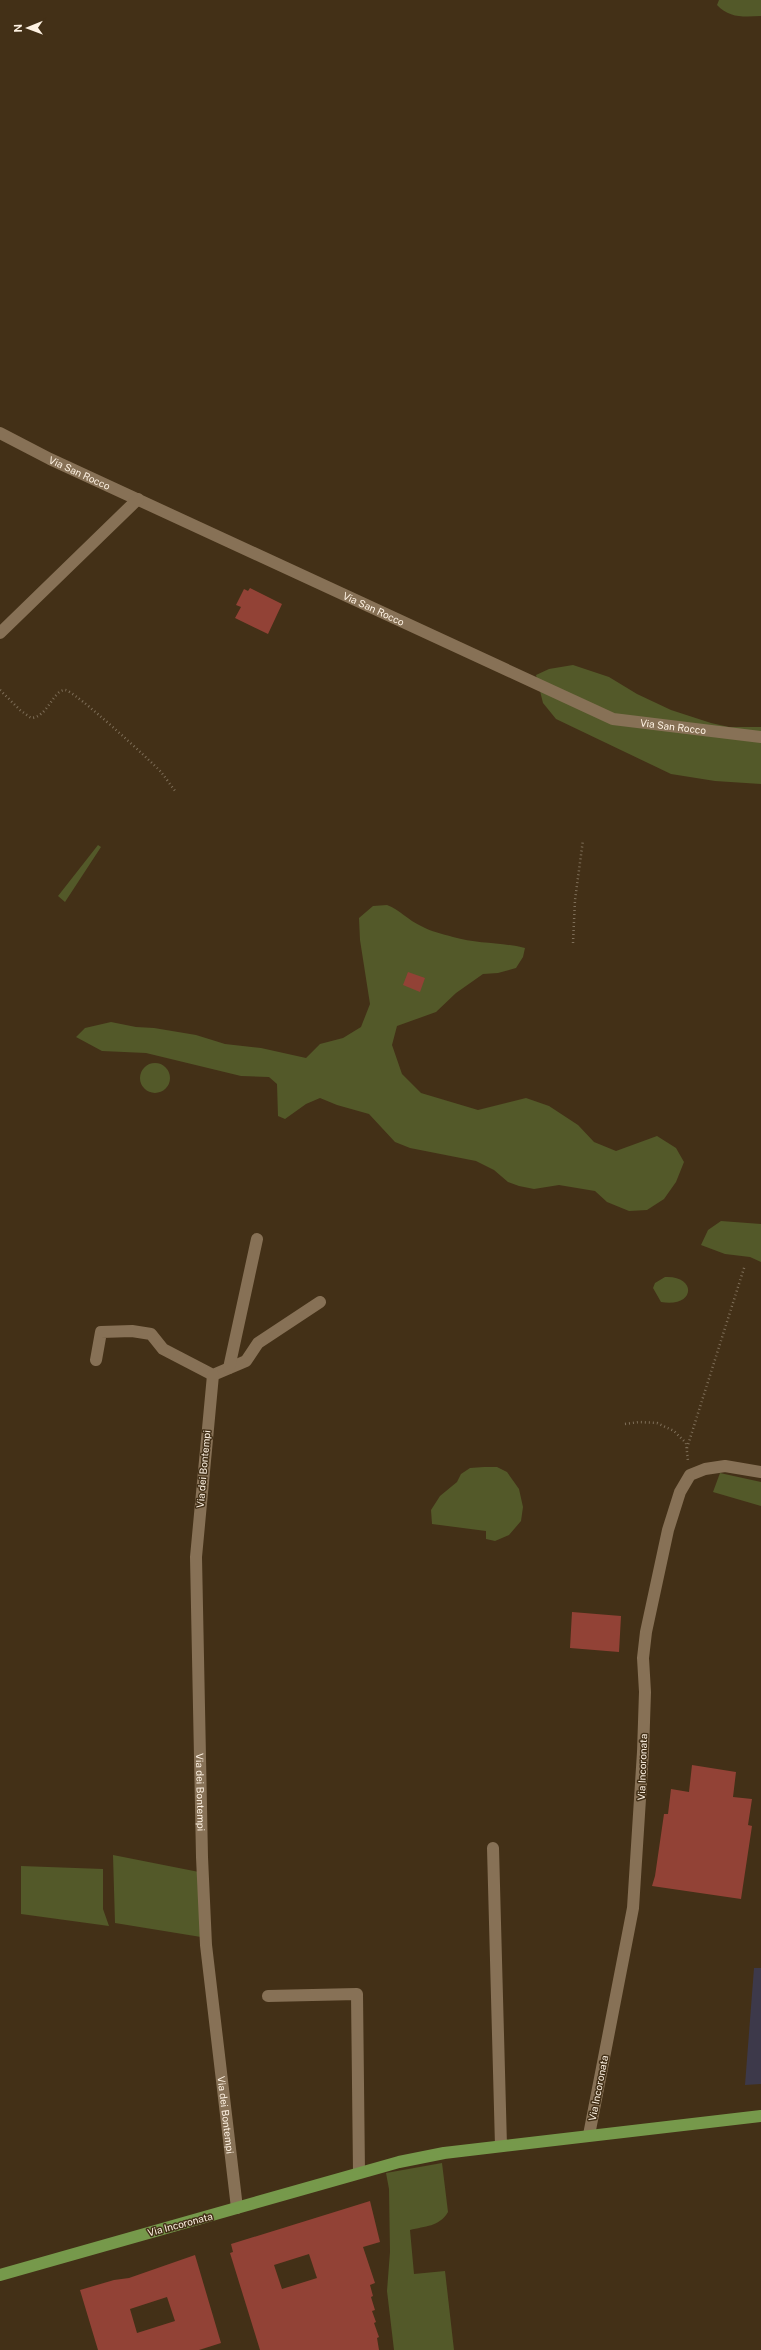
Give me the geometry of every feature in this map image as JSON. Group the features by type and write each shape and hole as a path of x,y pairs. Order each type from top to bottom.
{"main road":[{"name":"Via Incoronata","path":"0,2275 359,2172 444,2153 761,2116"}],"street":[{"name":"Via San Rocco","path":"0,433 50,459 613,719 761,737"},
{"path":"0,633 138,499"},
{"path":"229,1368 257,1239"},
{"path":"96,1360 101,1332 132,1331 150,1334 163,1349 213,1375 246,1361 258,1343 320,1302"},
{"name":"Via dei Bontempi","path":"213,1375 196,1557 202,1857 206,1945 237,2208"},
{"path":"690,1475 705,1469 725,1466 761,1472"},
{"name":"Via Incoronata","path":"589,2135 633,1908 640,1815 645,1692 643,1658 646,1632 668,1530 680,1492 690,1475"},
{"path":"493,1848 501,2146"},
{"path":"268,1996 357,1994 359,2172"}],"path":[{"path":"0,690 20,710 31,718 42,713 63,690 68,691 84,702 161,772 176,792"},
{"path":"573,943 575,900 583,840"},
{"path":"687,1448 746,1265"},
{"path":"625,1424 639,1422 657,1423 674,1430 686,1443 690,1475"}],"shaded area":[{"path":"754,1968 761,1968 761,2084 745,2085"}],"green space":[{"path":"719,0 761,0 761,16 737,16 731,14 717,5"},
{"path":"573,665 609,677 637,694 671,710 711,723 729,727 761,727 761,784 715,781 671,774 556,719 543,703 536,675 549,669"},
{"path":"98,845 101,847 65,902 58,896"},
{"path":"387,905 416,924 436,932 462,939 525,948 523,957 516,968 498,973 483,974 456,993 436,1012 397,1026 392,1045 402,1074 421,1093 478,1110 526,1098 549,1106 578,1125 594,1142 616,1151 657,1136 676,1148 684,1162 676,1182 664,1199 647,1210 629,1211 607,1202 595,1191 559,1185 534,1189 519,1186 508,1182 494,1170 476,1161 410,1148 395,1142 369,1114 337,1105 320,1098 306,1104 285,1119 278,1116 277,1084 269,1077 241,1076 146,1053 102,1051 76,1037 85,1028 111,1022 196,1035 225,1044 261,1048 306,1058 320,1044 343,1038 361,1027 370,1004 360,940 359,918 373,906"},
{"path":"155,1063 165,1068 170,1078 165,1088 155,1093 145,1088 140,1078 145,1068"},
{"path":"721,1221 761,1224 761,1262 750,1257 725,1254 701,1245 708,1230"},
{"path":"665,1277 683,1281 687,1286 688,1291 686,1296 673,1303 661,1302 653,1288 655,1283"},
{"path":"497,1467 507,1472 519,1489 523,1507 521,1521 509,1535 495,1541 486,1539 486,1531 432,1524 431,1510 440,1496 457,1482 461,1474 470,1468"},
{"path":"720,1473 761,1482 761,1506 713,1492"},
{"path":"113,1855 199,1872 201,1937 115,1923"},
{"path":"21,1866 103,1869 103,1909 109,1926 21,1914"},
{"path":"442,2163 448,2212 440,2221 436,2223 426,2227 410,2230 414,2274 445,2271 454,2350 394,2350 387,2291 390,2252 389,2189 386,2173"}],"building":[{"path":"250,588 282,604 268,634 235,618 241,607 236,605 244,589 248,591"},
{"path":"408,972 425,978 420,992 403,985"},
{"path":"572,1612 621,1616 619,1652 570,1648"},
{"path":"692,1765 736,1772 733,1797 752,1799 748,1825 752,1826 741,1899 652,1886 655,1876 664,1814 668,1814 671,1789 689,1792"},
{"path":"370,2201 380,2242 363,2247 375,2283 370,2285 373,2296 371,2297 375,2310 372,2311 376,2322 374,2323 379,2337 377,2338 379,2350 260,2350 230,2253 233,2252 231,2244","holes":["309,2254 317,2278 282,2289 274,2265"]},
{"path":"195,2255 221,2343 199,2350 98,2350 80,2290 114,2280 129,2278","holes":["167,2297 175,2321 137,2333 130,2309"]}]}
